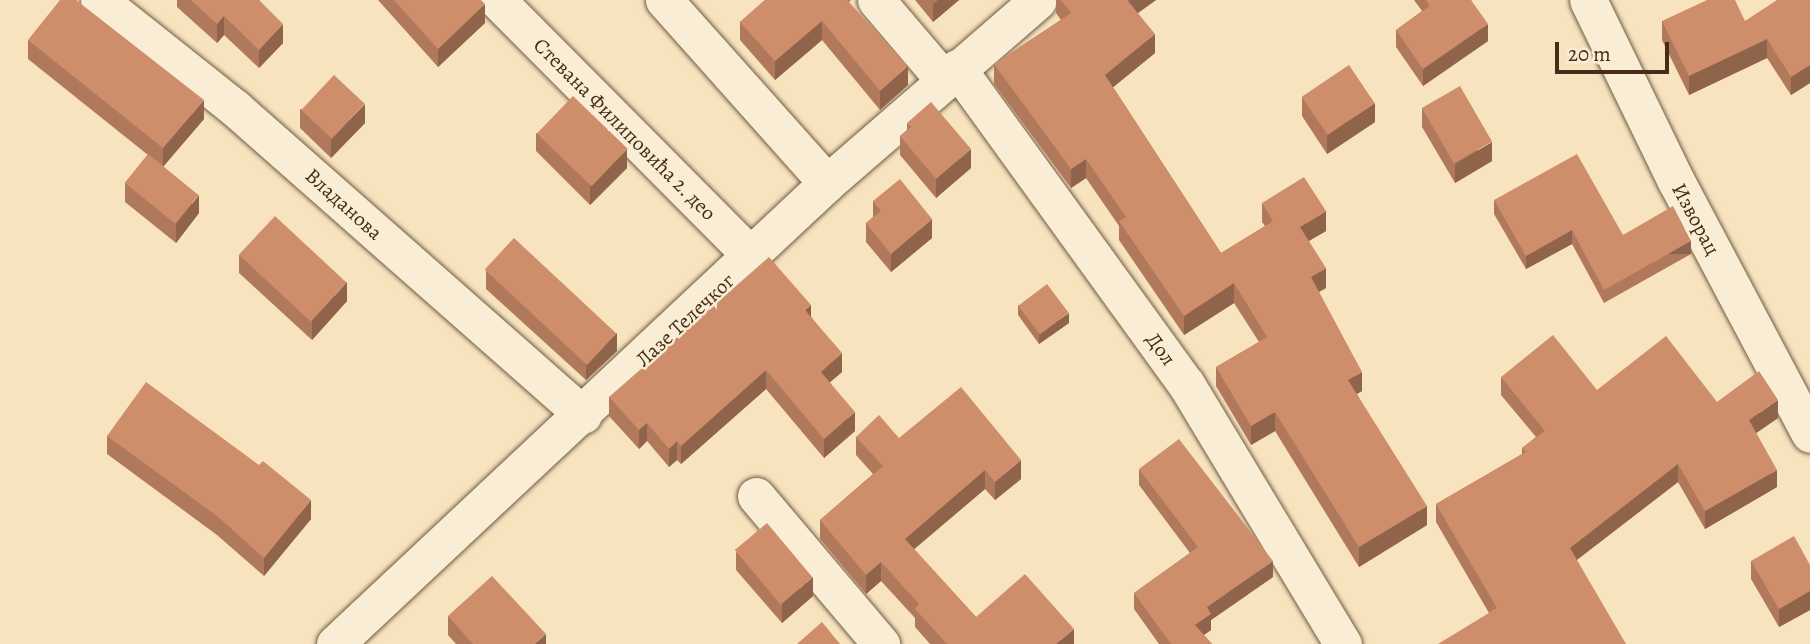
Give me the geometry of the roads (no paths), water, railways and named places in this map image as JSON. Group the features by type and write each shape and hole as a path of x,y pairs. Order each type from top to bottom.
{"street":[{"name":"Владанова","path":"99,0 235,108 583,415"},
{"name":"Стевана Филиповића 2. део","path":"497,0 753,258"},
{"path":"664,0 827,183"},
{"name":"Дол","path":"876,0 951,75 1186,384 1343,644"},
{"name":"Лазе Телечког","path":"335,644 753,258 827,183 1038,0"},
{"name":"Изворац","path":"1588,0 1676,181 1810,434"},
{"path":"756,496 881,644"}]}
